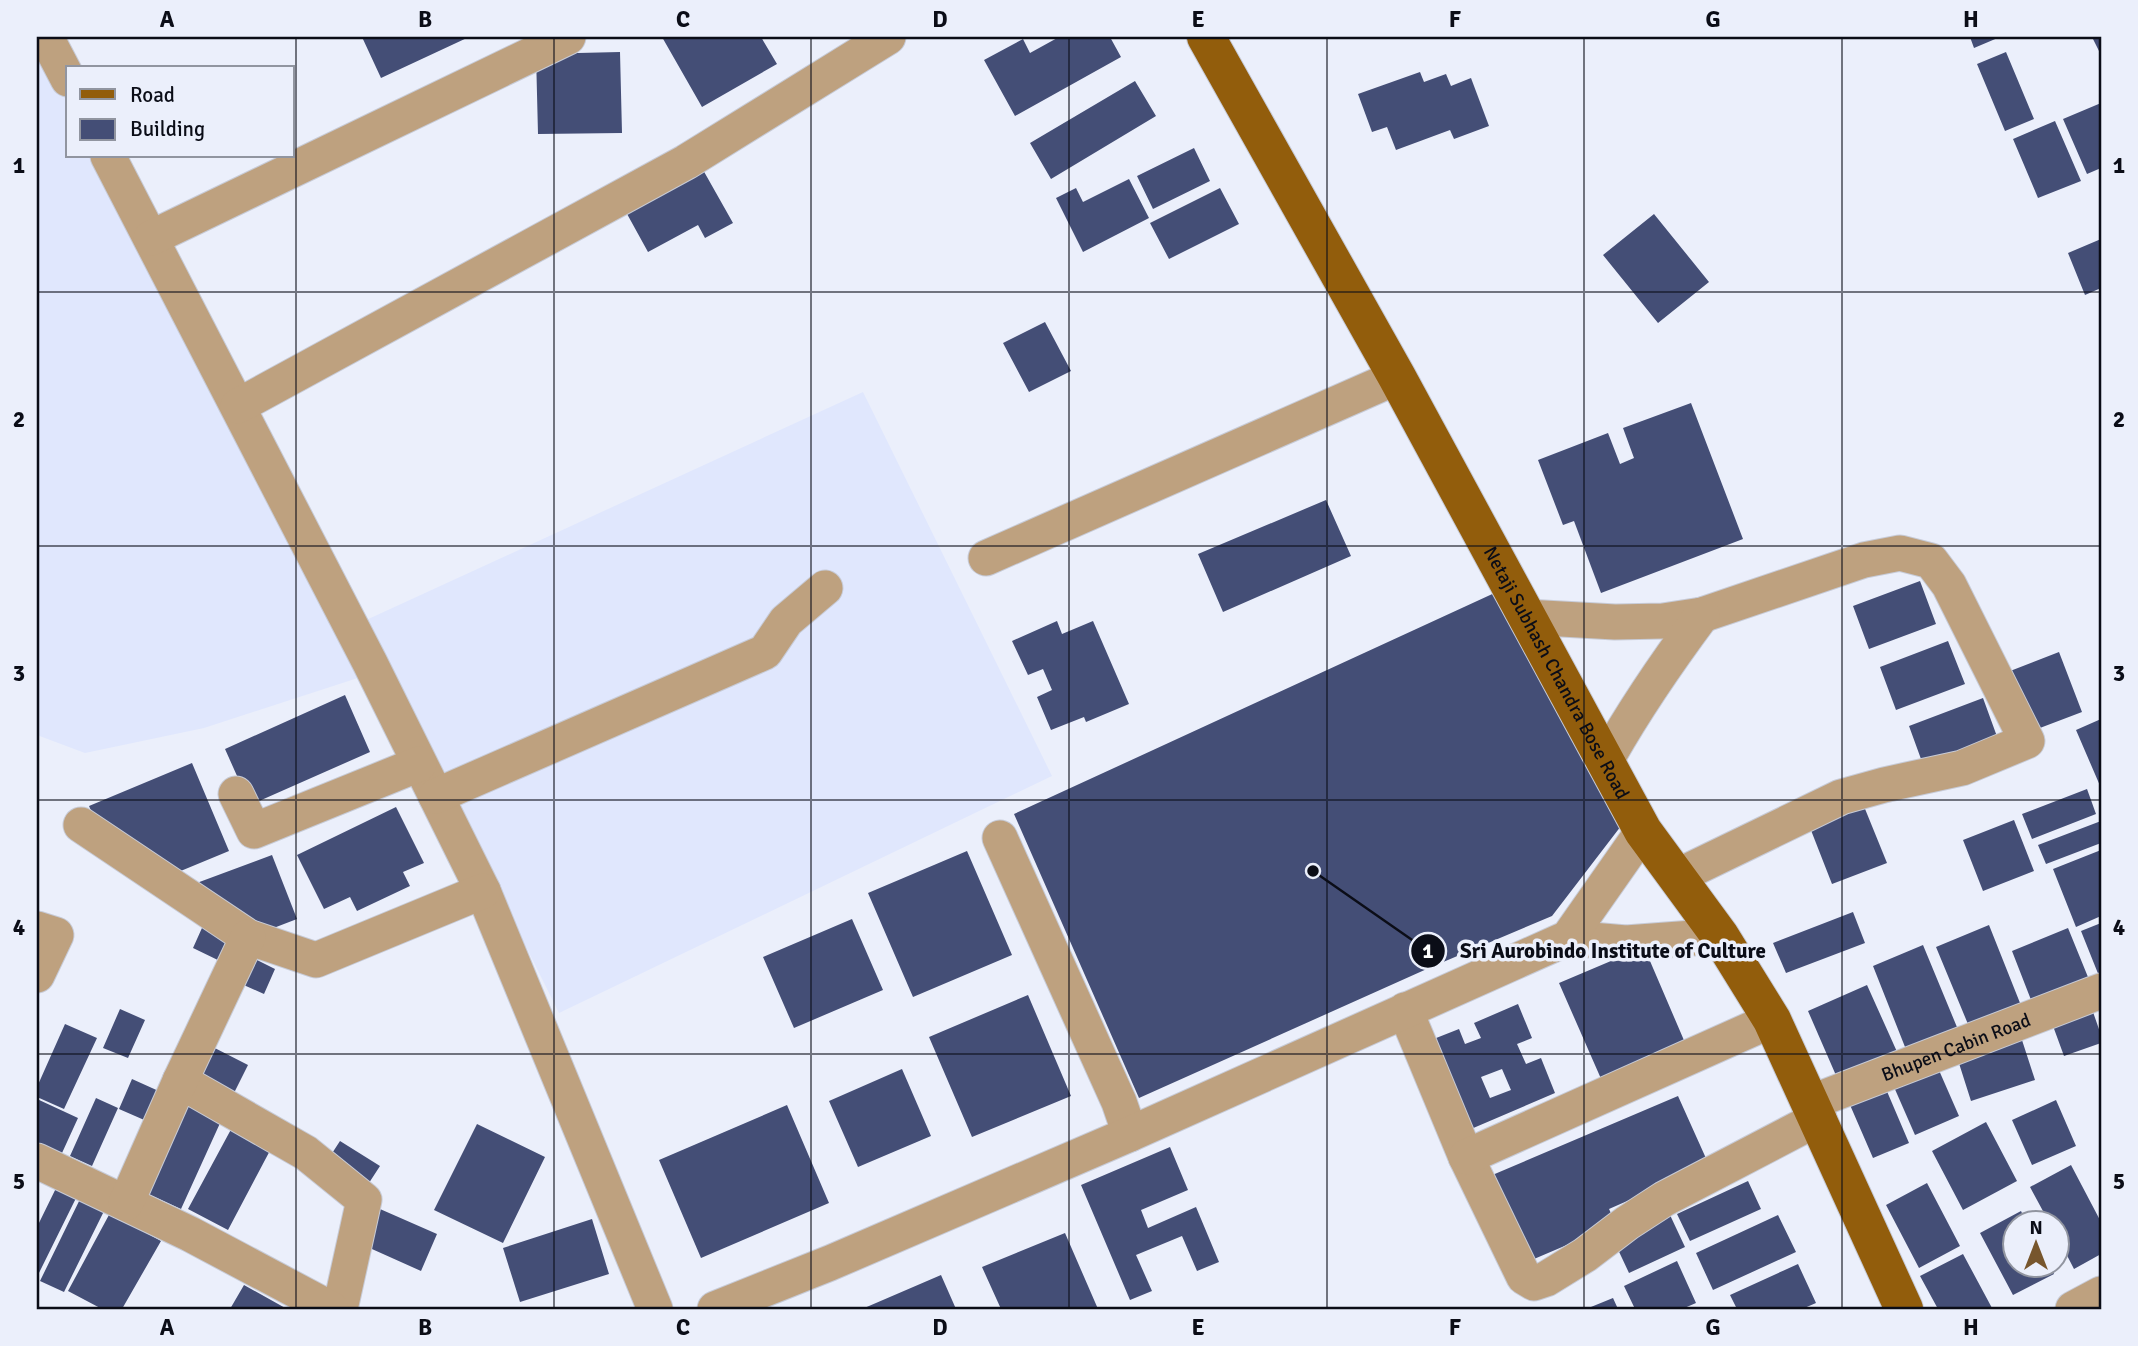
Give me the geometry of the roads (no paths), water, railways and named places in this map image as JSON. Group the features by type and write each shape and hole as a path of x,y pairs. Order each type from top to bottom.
{"main road":[{"name":"Netaji Subhash Chandra Bose Road","path":"1206,37 1397,377 1643,831 1720,936 1772,1020 1815,1110 1902,1308"}],"street":[{"path":"47,37 66,75"},
{"path":"151,238 568,37"},
{"path":"238,406 687,162 888,37"},
{"path":"109,158 238,406 483,891 655,1309"},
{"path":"986,558 1397,377"},
{"path":"1526,617 1639,622 1702,615 1864,560 1900,553 1931,561 1950,585 2028,741 1962,768 1841,797 1676,877"},
{"path":"436,796 765,652 786,621 825,588"},
{"path":"1605,762 1666,663 1702,615"},
{"path":"236,794 254,831 419,764"},
{"path":"81,825 248,937 316,960 483,891"},
{"path":"1567,938 1643,831"},
{"path":"1000,838 1113,1090 1130,1134"},
{"path":"37,975 47,932"},
{"path":"715,1309 830,1263 1130,1134 1567,938 1626,943 1720,936"},
{"path":"126,1203 248,937"},
{"name":"Bhupen Cabin Road","path":"1466,1157 1524,1276 1534,1283 1546,1279 1585,1255 1664,1199 1815,1110 2101,990"},
{"path":"1405,1010 1466,1157 1772,1020"},
{"path":"180,1081 306,1153 365,1200 341,1309"},
{"path":"37,1161 190,1234 331,1309"},
{"path":"2073,1309 2101,1294"}],"place":[{"name":"Sri Aurobindo Institute of Culture","path":"1313,871"}]}
